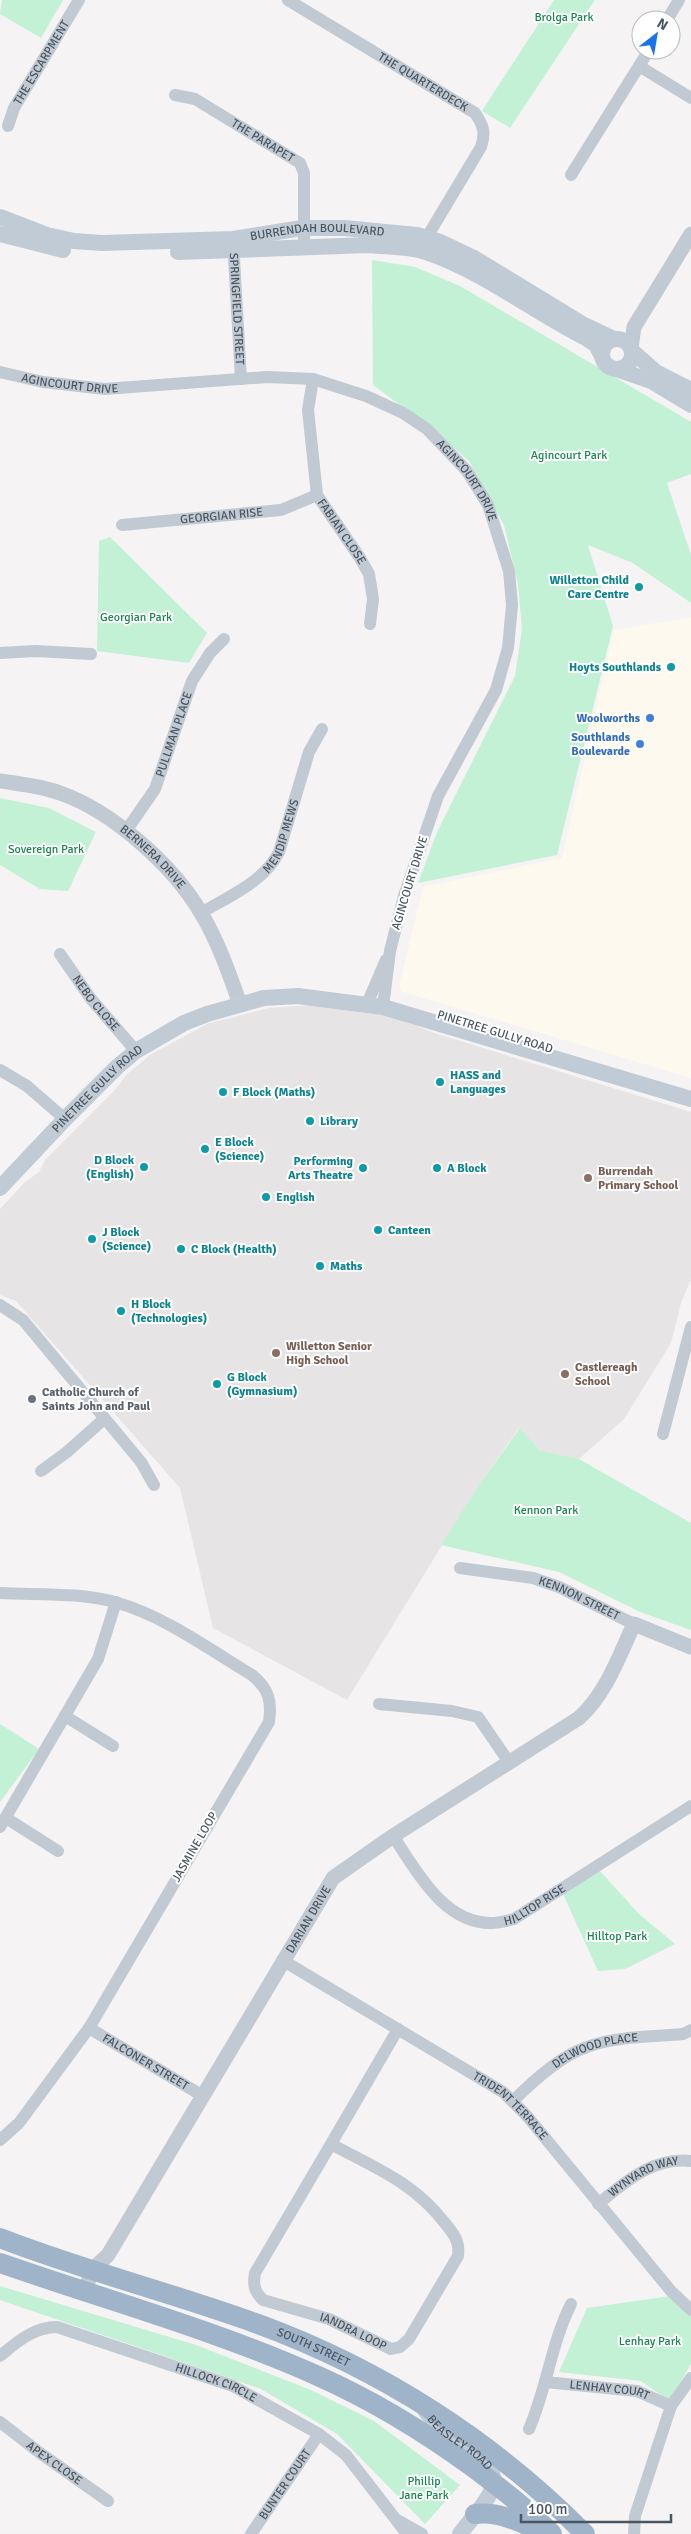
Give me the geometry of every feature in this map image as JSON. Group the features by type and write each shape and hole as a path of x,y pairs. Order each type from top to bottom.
{"highway":[{"name":"SOUTH STREET","path":"0,2238 101,2267 256,2323 292,2337 364,2370 422,2404 479,2442 532,2484 585,2534"},
{"name":"SOUTH STREET","path":"0,2263 260,2352 319,2376 377,2405 435,2440 494,2483 552,2534"},
{"path":"475,2514 492,2513 526,2524 545,2534"}],"main road":[{"name":"BURRENDAH BOULEVARD","path":"0,217 47,235 83,242 304,247 426,245 474,258 584,325 624,344 656,372 691,390"},
{"name":"BURRENDAH BOULEVARD","path":"0,234 55,248 87,252 233,245 302,228 396,231 426,245 586,338 596,346 602,356"},
{"path":"619,370 630,363 624,344 604,347 602,356 609,367 651,381 691,405"},
{"name":"PINETREE GULLY ROAD","path":"0,1188 65,1118 136,1051 184,1023 264,998 298,996 376,1001 691,1090"},
{"name":"PINETREE GULLY ROAD","path":"376,1001 691,1099"},
{"name":"BEASLEY ROAD","path":"422,2404 442,2430 488,2464 493,2474 494,2483 489,2496 460,2534"},
{"name":"BEASLEY ROAD","path":"447,2534 480,2490 505,2479 532,2484"}],"street":[{"name":"THE ESCARPMENT","path":"8,126 14,108 79,0"},
{"name":"THE QUARTERDECK","path":"288,0 475,113 484,126 484,137 481,147 426,245"},
{"path":"571,175 643,60"},
{"path":"639,66 691,98"},
{"name":"THE PARAPET","path":"176,96 195,99 300,163 304,173 302,228 304,247"},
{"path":"624,344 691,234"},
{"name":"SPRINGFIELD STREET","path":"233,245 241,379"},
{"name":"AGINCOURT DRIVE","path":"0,372 43,382 105,389 267,377 313,380 386,403 427,429 467,471 488,505 510,579 511,622 502,671 487,708 438,796 404,896 376,1001"},
{"name":"FABIAN CLOSE","path":"313,380 308,410 317,494 360,558 368,574 373,599 370,624"},
{"name":"GEORGIAN RISE","path":"122,525 153,524 281,510 317,494"},
{"name":"PULLMAN PLACE","path":"126,831 148,802 155,789 192,681 210,653 224,639"},
{"path":"0,653 35,651 91,654"},
{"name":"MENDIP MEWS","path":"201,912 262,876 272,866 279,852 309,752 322,729"},
{"name":"BERNERA DRIVE","path":"0,781 60,793 96,811 126,831 160,862 182,885 201,912 224,958 240,1004"},
{"name":"NEBO CLOSE","path":"60,954 91,998 136,1051"},
{"path":"0,1070 27,1086 65,1118"},
{"path":"0,1305 23,1320 104,1420 141,1462 154,1485"},
{"path":"664,1434 691,1327"},
{"path":"41,1471 67,1452 104,1420"},
{"name":"KENNON STREET","path":"460,1568 533,1578 559,1587 634,1624 691,1647"},
{"name":"JASMINE LOOP","path":"0,1593 86,1597 116,1602 142,1610 252,1675 262,1683 269,1694 271,1706 269,1722 89,2028 19,2123 0,2140"},
{"path":"58,1851 3,1823 98,1659 116,1602"},
{"name":"DARIAN DRIVE","path":"91,2293 101,2267 282,1960 333,1878 394,1836 579,1718 592,1706 634,1624"},
{"path":"379,1704 452,1711 478,1718 509,1762"},
{"path":"64,1716 114,1746"},
{"name":"HILLTOP RISE","path":"394,1836 432,1894 453,1910 474,1920 491,1923 514,1919 691,1806"},
{"name":"TRIDENT TERRACE","path":"282,1960 490,2083 513,2102 671,2291 691,2310"},
{"name":"FALCONER STREET","path":"89,2028 203,2096"},
{"name":"IANDRA LOOP","path":"332,2144 412,2188 430,2204 455,2236 459,2245 458,2256 409,2339 400,2347 391,2349 329,2318 263,2300 256,2294 253,2284 255,2273 398,2029"},
{"name":"DELWOOD PLACE","path":"513,2102 566,2057 586,2047 603,2042 683,2034 691,2030"},
{"name":"WYNYARD WAY","path":"598,2204 634,2176 655,2164 678,2160 691,2161"},
{"path":"529,2429 545,2382 558,2330 571,2304"},
{"name":"HILLOCK CIRCLE","path":"0,2356 34,2330 44,2327 58,2328 233,2386 319,2434 346,2455 399,2521 407,2534"},
{"path":"634,2534 635,2516 670,2406 691,2378"},
{"name":"LENHAY COURT","path":"545,2382 637,2391 670,2406"},
{"name":"APEX CLOSE","path":"0,2422 108,2501"},
{"name":"BUNTER COURT","path":"251,2534 319,2434"},
{"name":"HILLOCK CIRCLE","path":"399,2521 422,2534"}],"shaded area":[{"name":"Southlands Boulevarde","path":"691,617 691,1078 403,992 399,986 423,887 562,858 614,630"},
{"name":"Willetton Senior High School","path":"310,1005 345,1007 401,1019 431,1032 691,1112 691,1279 681,1303 671,1343 624,1419 579,1459 539,1450 519,1428 479,1485 347,1700 213,1628 180,1488 16,1301 0,1295 0,1209 24,1183 39,1172 45,1160 114,1091 126,1075 150,1055 207,1024 269,1008"}],"green space":[{"path":"2,0 63,0 41,38 0,14"},
{"name":"Brolga Park","path":"554,0 595,0 510,128 482,111"},
{"name":"Agincourt Park","path":"372,260 415,267 460,286 691,422 691,474 667,483 691,555 691,603 633,563 588,545 613,626 557,855 418,883 437,832 515,676 522,629 518,584 504,525 469,461 427,425 373,385"},
{"name":"Georgian Park","path":"110,537 207,633 189,663 97,651 99,541"},
{"name":"Sovereign Park","path":"0,798 49,808 96,832 68,891 40,889 0,865"},
{"name":"Kennon Park","path":"520,1428 539,1450 579,1459 691,1523 691,1630 640,1612 559,1572 441,1545 479,1485"},
{"path":"0,1724 39,1749 0,1802"},
{"name":"Hilltop Park","path":"599,1870 639,1914 675,1944 625,1969 598,1971 563,1894"},
{"name":"Phillip Jane Park","path":"0,2286 196,2345 311,2390 374,2421 460,2485 425,2524 337,2434 261,2389 0,2300"},
{"name":"Lenhay Park","path":"671,2296 691,2314 691,2364 670,2401 641,2381 559,2372 587,2308"}],"place":[{"name":"Willetton Child Care Centre","path":"639,587"},
{"name":"Hoyts Southlands","path":"671,667"},
{"name":"Woolworths","path":"650,718"},
{"name":"Southlands Boulevarde","path":"640,744"},
{"name":"HASS and Languages","path":"440,1082"},
{"name":"F Block (Maths)","path":"223,1092"},
{"name":"Library","path":"310,1121"},
{"name":"E Block (Science)","path":"205,1149"},
{"name":"D Block (English)","path":"144,1167"},
{"name":"Performing Arts Theatre","path":"363,1168"},
{"name":"A Block","path":"437,1168"},
{"name":"Burrendah Primary School","path":"588,1178"},
{"name":"English","path":"266,1197"},
{"name":"Canteen","path":"378,1230"},
{"name":"J Block (Science)","path":"92,1239"},
{"name":"C Block (Health)","path":"181,1249"},
{"name":"Maths","path":"320,1266"},
{"name":"H Block (Technologies)","path":"121,1311"},
{"name":"Willetton Senior High School","path":"276,1353"},
{"name":"Castlereagh School","path":"565,1374"},
{"name":"G Block (Gymnasium)","path":"217,1384"},
{"name":"Catholic Church of Saints John and Paul","path":"32,1399"}]}
